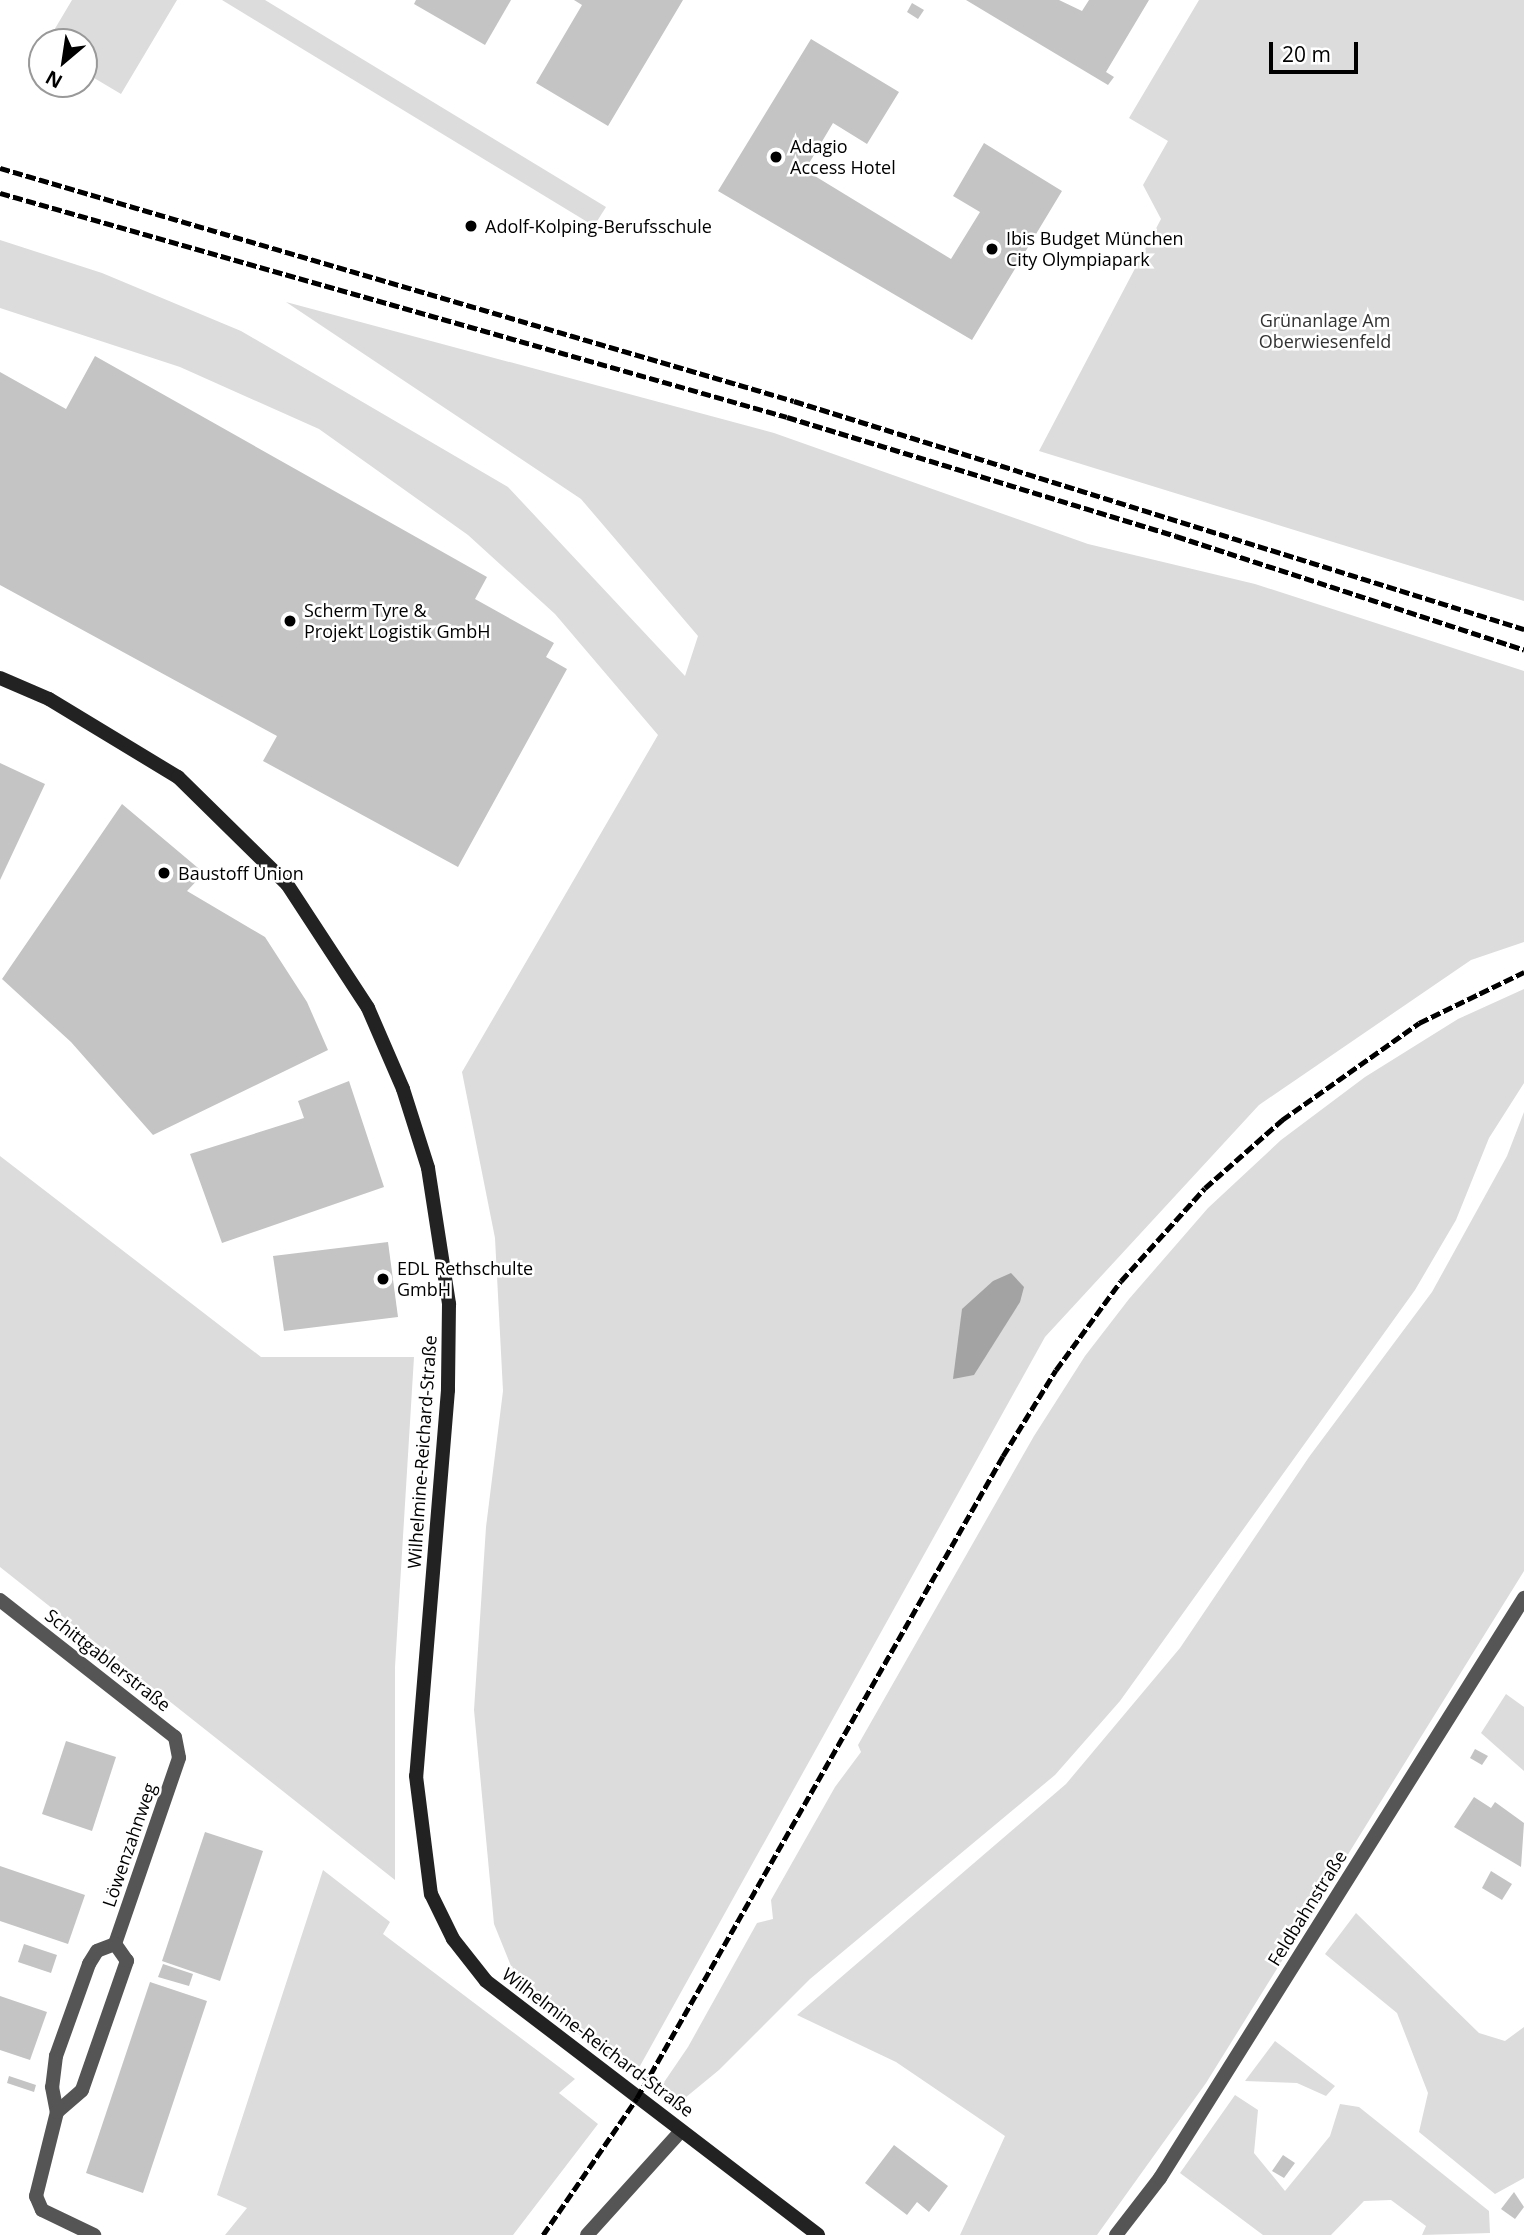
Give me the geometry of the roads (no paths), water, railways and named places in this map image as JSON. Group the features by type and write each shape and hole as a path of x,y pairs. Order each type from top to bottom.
{"street":[{"name":"Wilhelmine-Reichard-Straße","path":"0,678 49,699 178,777 287,884 368,1008 403,1089 428,1168 449,1304 448,1390 416,1776 432,1894 453,1939 486,1981 818,2235"},
{"name":"Feldbahnstraße","path":"1116,2235 1160,2178 1524,1598"},
{"name":"Schittgablerstraße","path":"0,1600 175,1737 179,1758"},
{"name":"Löwenzahnweg","path":"116,1944 179,1758"},
{"path":"57,2112 82,2090 127,1961 116,1944 97,1951 76,1998 56,2056 52,2087 57,2112 36,2196 42,2210 94,2235"},
{"path":"587,2235 681,2131"}],"railway":[{"path":"0,168 794,401 1524,629"},
{"path":"0,193 787,417 1176,536 1524,650"},
{"path":"543,2235 637,2098 1003,1456 1056,1370 1121,1281 1205,1188 1282,1120 1419,1023 1524,972"}],"place":[{"name":"Adagio Access Hotel","path":"776,157"},
{"name":"Adolf-Kolping-Berufsschule","path":"471,226"},
{"name":"Ibis Budget München City Olympiapark","path":"992,249"},
{"name":"Scherm Tyre & Projekt Logistik GmbH","path":"290,621"},
{"name":"Baustoff Union","path":"164,873"},
{"name":"EDL Rethschulte GmbH","path":"383,1279"}],"park label":[{"name":"Grünanlage Am Oberwiesenfeld","path":"1325,331"}]}
